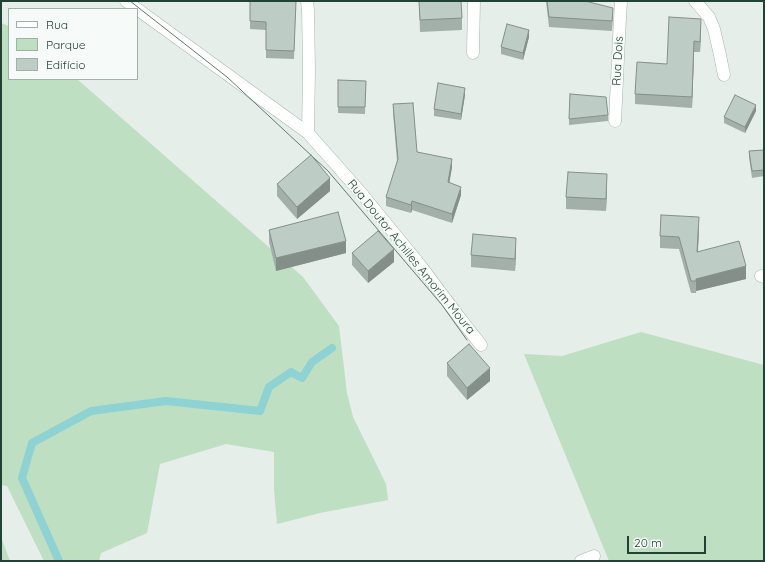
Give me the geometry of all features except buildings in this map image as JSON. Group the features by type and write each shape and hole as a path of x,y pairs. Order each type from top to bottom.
{"street":[{"name":"Rua Doutor Achilles Amorim Moura","path":"126,1 136,8"},
{"path":"307,1 310,68 308,133"},
{"path":"473,53 474,1"},
{"name":"Rua Dois","path":"615,121 621,1"},
{"path":"695,1 709,18 714,29 724,75"},
{"name":"Rua Doutor Achilles Amorim Moura","path":"138,10 308,133 362,194 420,265 481,345"},
{"path":"582,561 594,556"}],"green space":[{"path":"1,23 8,26 8,80 78,80 303,277 339,326 347,393 353,417 386,484 388,500 320,513 277,524 274,490 274,452 226,444 160,464 147,533 101,553 99,561 44,561 7,486 1,485"},
{"path":"641,332 764,365 764,561 609,561 524,354 562,356"},
{"path":"1,537 10,561 1,561"}],"waterway":[{"path":"59,561 22,478 32,443 91,411 166,401 260,411 269,387 291,372 302,378 312,362 332,348"}],"tram line":[{"path":"130,1 227,77 328,171 442,305 467,340"}]}
